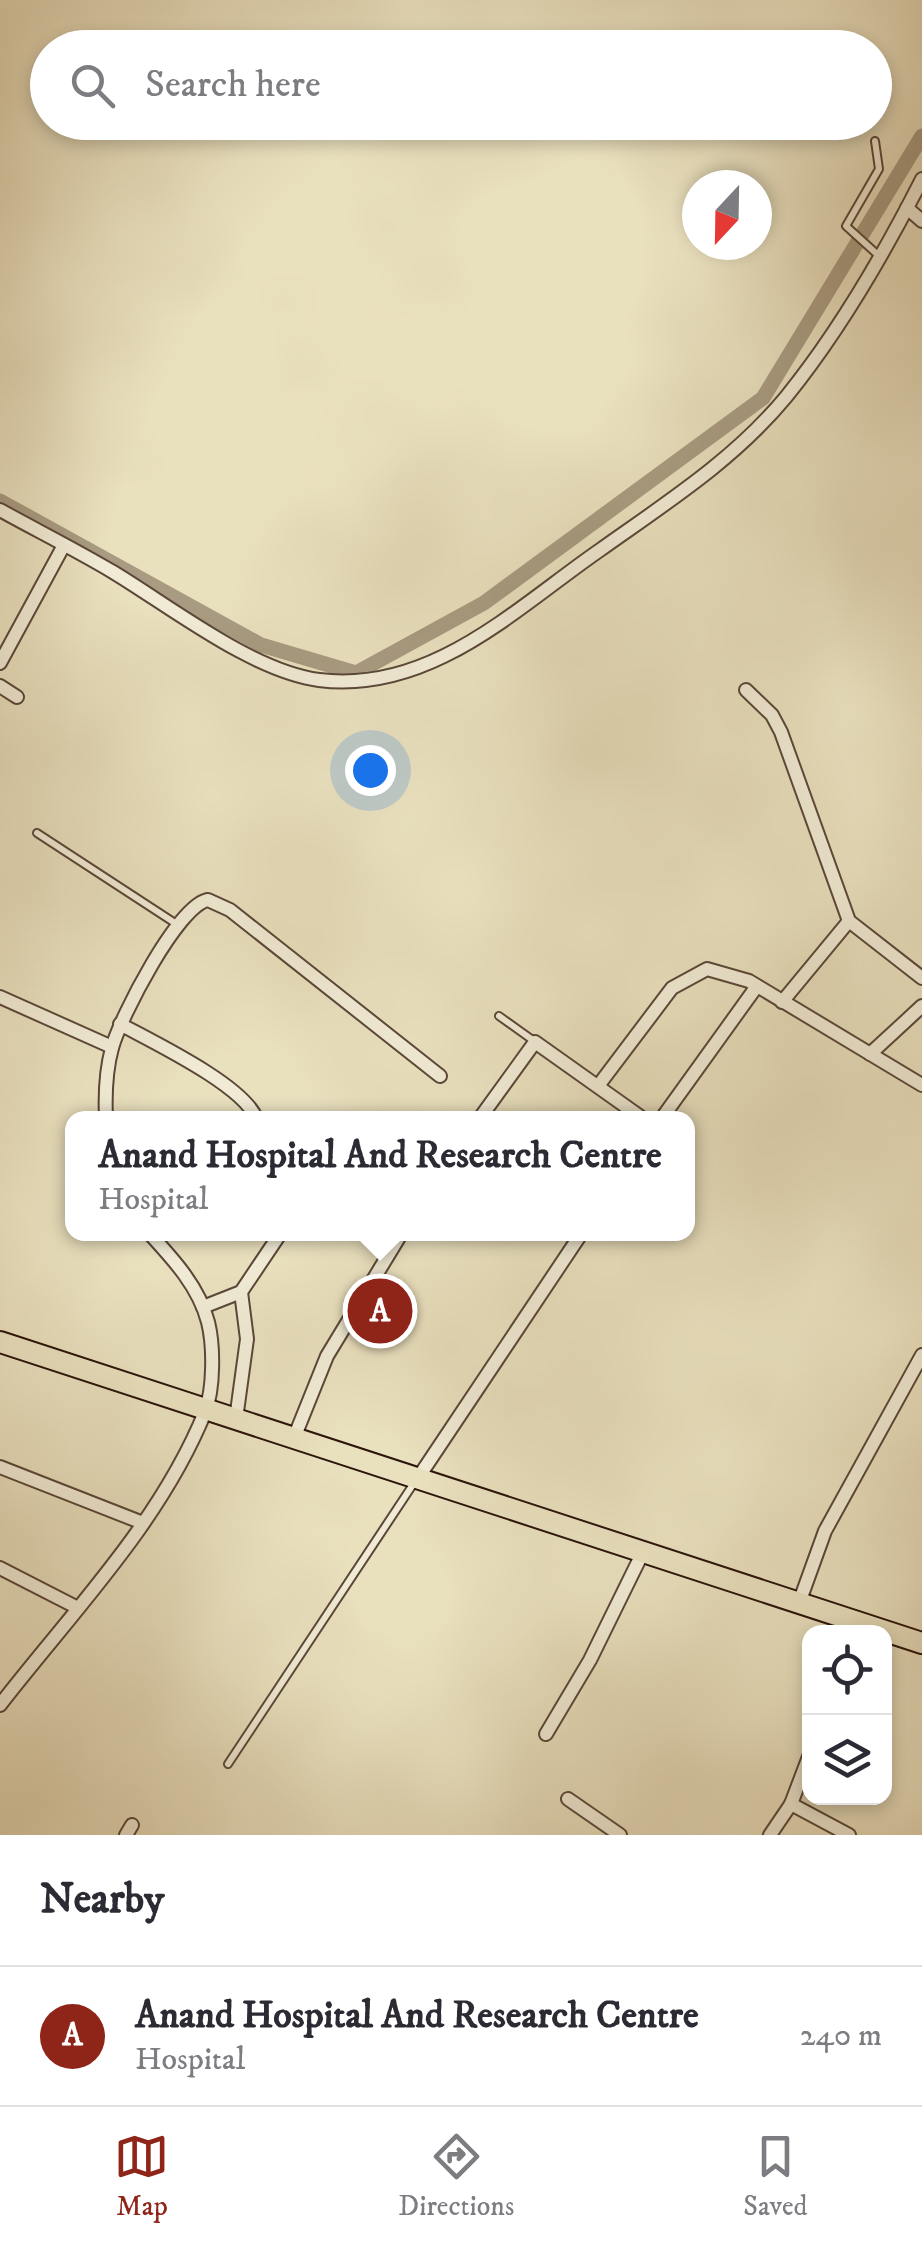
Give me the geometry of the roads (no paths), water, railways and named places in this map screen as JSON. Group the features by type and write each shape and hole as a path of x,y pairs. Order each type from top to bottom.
{"main road":[{"path":"0,1342 862,1625"},
{"path":"892,1635 922,1643"}],"street":[{"path":"0,510 226,640 306,678 346,681 406,671 492,629 726,459 786,396 922,179"},
{"path":"907,208 922,221"},
{"path":"0,663 64,544"},
{"path":"0,686 18,698"},
{"path":"746,690 772,716 781,732 849,921 922,978"},
{"path":"107,1111 112,1047 120,1024 179,925 199,901 208,900 230,910 440,1076"},
{"path":"782,1002 849,921"},
{"path":"598,1086 681,980 707,969 721,970 757,986 922,1085"},
{"path":"667,1111 757,986"},
{"path":"0,997 112,1047"},
{"path":"870,1054 922,1006"},
{"path":"120,1024 209,1077 251,1111"},
{"path":"485,1111 536,1042 632,1111"},
{"path":"1,1703 142,1523 206,1409 211,1336 203,1307 182,1272 156,1241"},
{"path":"203,1307 242,1292 275,1241"},
{"path":"294,1438 327,1356 395,1241"},
{"path":"418,1478 576,1241"},
{"path":"236,1418 247,1339 242,1292"},
{"path":"800,1603 831,1519 922,1355"},
{"path":"0,1467 142,1523"},
{"path":"546,1734 590,1660 643,1552"},
{"path":"0,1568 78,1608"},
{"path":"770,1835 791,1804 802,1775"},
{"path":"568,1800 620,1835"},
{"path":"791,1804 849,1835"}],"lane":[{"path":"874,251 854,238 846,220 879,169 875,141"},
{"path":"37,833 179,925"},
{"path":"499,1016 536,1042"},
{"path":"228,1764 418,1478"}],"waterway":[{"path":"0,501 261,645 356,673 484,603 763,398 922,136"}],"place":[{"name":"Anand Hospital And Research Centre","path":"380,1311"}]}
